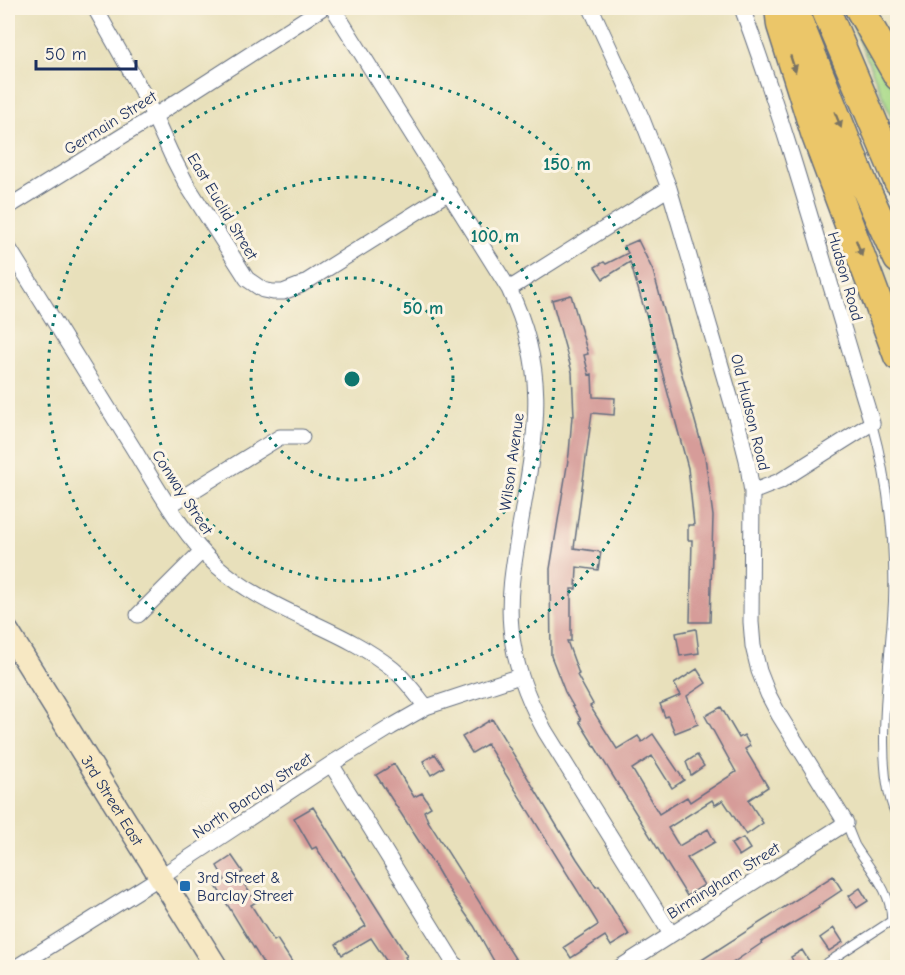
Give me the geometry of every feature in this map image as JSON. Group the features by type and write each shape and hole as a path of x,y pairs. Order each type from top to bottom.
{"highway":[{"path":"779,8 781,25 815,133 897,356"},
{"path":"793,8 863,183 897,259"},
{"path":"825,8 897,181"},
{"path":"859,8 897,76"}],"street":[{"name":"East Euclid Street","path":"95,8 145,97 187,185 247,279 263,290 283,292 301,285 449,192"},
{"name":"Germain Street","path":"8,207 322,8"},
{"name":"Wilson Avenue","path":"333,8 509,289 524,323 532,352 537,412 510,603 513,644 520,676 530,704 545,731 671,934"},
{"name":"Old Hudson Road","path":"591,8 642,119 669,188 747,460 752,492 751,622 753,646 759,670 779,715 846,823"},
{"name":"Hudson Road","path":"742,8 756,46 872,423"},
{"path":"509,289 669,188"},
{"name":"Conway Street","path":"8,247 201,552 243,588 270,604 357,645 378,658 395,670 426,707"},
{"path":"752,492 780,481 872,423"},
{"path":"170,505 280,438 302,437"},
{"path":"138,615 201,552"},
{"name":"3rd Street East","path":"8,632 218,968"},
{"name":"North Barclay Street","path":"15,968 160,878 331,764 426,707 520,676"},
{"path":"331,764 457,968"},
{"name":"Birmingham Street","path":"619,968 846,823"}],"lane":[{"path":"872,423 880,454 891,522 893,599 885,730 885,775 897,819"},
{"path":"819,968 891,921 892,911 885,893 854,843 846,823"}],"green space":[{"path":"846,8 897,94 897,131"}],"building":[{"path":"638,240 653,271 705,457 713,516 710,622 690,622 692,540 688,540 688,525 694,525 688,468 630,262 603,279 595,267 628,253 624,246"},
{"path":"571,295 588,354 584,355 589,375 592,374 593,397 615,398 614,415 592,413 574,548 601,552 598,570 577,567 576,589 571,589 571,641 567,641 579,674 577,675 593,704 590,706 617,749 638,736 642,742 653,734 684,780 672,788 652,756 632,769 659,814 687,797 690,802 736,772 705,716 721,707 739,738 744,735 750,746 745,749 768,787 748,800 763,823 746,835 723,800 715,805 712,800 668,828 679,846 708,829 715,842 687,858 704,885 687,896 579,721 581,720 565,692 551,656 550,569 569,454 572,416 574,416 572,372 552,300"},
{"path":"696,629 699,653 680,656 676,633"},
{"path":"697,669 706,683 687,696 698,724 675,733 660,704 681,695 674,684"},
{"path":"492,719 577,859 596,887 599,886 629,935 611,946 605,936 571,958 564,947 598,925 487,744 472,753 462,737"},
{"path":"435,754 444,767 431,775 423,761"},
{"path":"697,755 704,766 691,775 686,762"},
{"path":"394,764 414,797 422,793 431,807 424,811 428,821 521,968 498,968 474,926 376,775"},
{"path":"313,807 407,956 405,957 411,968 391,968 371,938 342,955 336,944 366,926 316,847 312,849 294,818"},
{"path":"743,838 750,849 739,856 731,844"},
{"path":"232,856 243,872 238,875 256,902 251,905 274,941 277,939 296,968 266,968 216,886 225,880 217,866"},
{"path":"833,876 842,890 818,906 819,908 761,942 725,968 689,968"},
{"path":"860,888 868,901 857,908 849,896"},
{"path":"834,928 843,942 829,951 820,938"},
{"path":"802,950 811,964 805,968 797,968 791,957"}],"place":[{"name":"3rd Street & Barclay Street","path":"185,886"}]}
